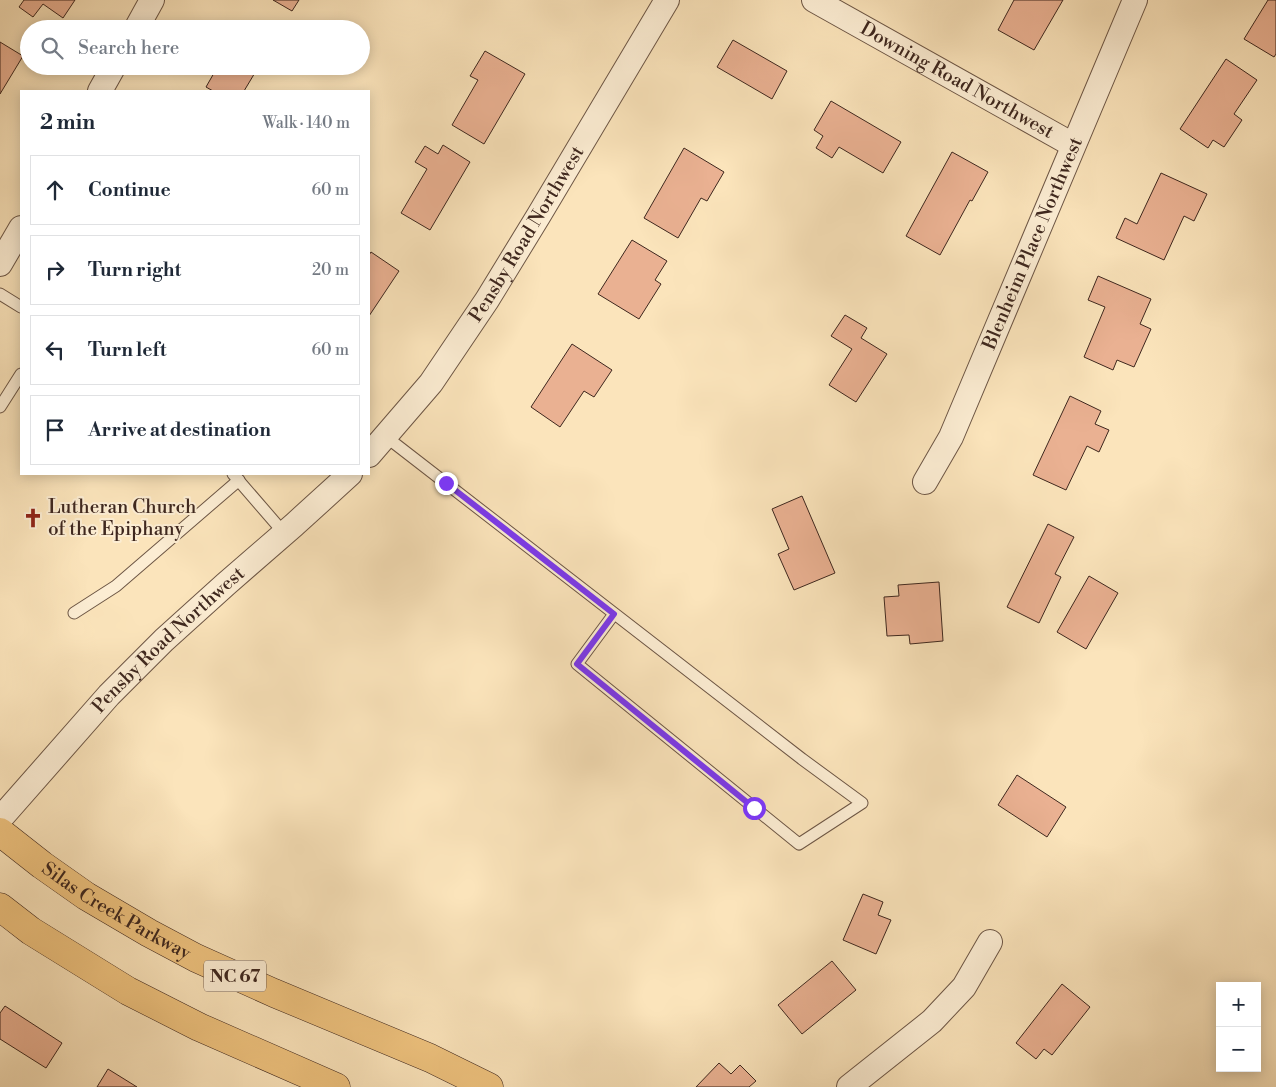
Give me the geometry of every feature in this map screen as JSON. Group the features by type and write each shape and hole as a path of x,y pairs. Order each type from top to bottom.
{"main road":[{"name":"Silas Creek Parkway","path":"0,832 86,896 196,958 274,994 430,1058 489,1087"},
{"path":"0,907 31,931 128,991 199,1027 336,1087"}],"street":[{"path":"141,20 152,0"},
{"name":"Pensby Road Northwest","path":"370,454 431,383 487,300 667,0"},
{"name":"Downing Road Northwest","path":"814,0 1073,145"},
{"name":"Blenheim Place Northwest","path":"925,482 951,437 1135,0"},
{"path":"101,90 109,75"},
{"path":"0,264 20,230"},
{"name":"Pensby Road Northwest","path":"0,819 109,695 164,640 349,475"},
{"path":"848,1087 932,1021 964,987 990,942"}],"lane":[{"path":"0,294 20,306"},
{"path":"0,407 20,376"},
{"path":"385,436 802,759 862,803 799,844 577,664 614,614"},
{"path":"74,613 116,586 236,477 284,533"}],"building":[{"path":"24,0 75,0 63,18 43,4 33,17 19,7"},
{"path":"273,0 299,0 292,11"},
{"path":"1014,0 1063,0 1034,50 998,30"},
{"path":"1268,0 1276,0 1276,54 1274,57 1244,39"},
{"path":"733,40 787,71 772,99 717,67"},
{"path":"0,42 20,54 20,61 0,94"},
{"path":"485,51 525,74 484,144 452,125 478,80 470,76"},
{"path":"1226,59 1257,80 1234,114 1242,120 1224,147 1213,140 1208,148 1180,129"},
{"path":"213,75 254,75 245,90 211,90 206,87"},
{"path":"831,101 901,142 883,173 839,147 832,158 816,148 823,136 814,130"},
{"path":"443,145 470,162 430,230 401,213 427,169 415,162 425,146 438,154"},
{"path":"684,148 724,172 707,201 701,198 678,238 644,218"},
{"path":"952,152 988,172 972,201 970,200 940,255 906,236"},
{"path":"1161,173 1207,194 1194,221 1184,216 1164,260 1116,238 1125,218 1137,224"},
{"path":"632,240 667,261 655,280 661,284 639,319 598,294"},
{"path":"371,252 399,271 370,314"},
{"path":"1098,276 1151,299 1140,324 1151,329 1134,367 1117,360 1113,370 1084,357 1105,307 1088,300"},
{"path":"845,315 867,328 861,338 887,354 856,402 829,385 852,349 831,336"},
{"path":"572,344 612,370 594,397 584,391 560,427 531,407"},
{"path":"1070,396 1101,411 1095,424 1109,430 1099,452 1087,446 1066,490 1033,475"},
{"path":"802,496 835,573 794,590 778,554 789,549 772,509"},
{"path":"1048,524 1074,537 1055,574 1061,577 1039,623 1007,607"},
{"path":"1089,576 1118,593 1086,649 1057,632"},
{"path":"939,582 943,641 910,644 909,635 887,636 884,597 899,596 898,585"},
{"path":"1017,775 1066,807 1047,837 998,805"},
{"path":"863,894 883,902 878,915 891,920 876,954 843,940"},
{"path":"832,961 856,990 802,1034 778,1005"},
{"path":"1062,984 1090,1007 1052,1055 1044,1049 1036,1059 1016,1043"},
{"path":"5,1006 62,1043 46,1068 0,1039 0,1013"},
{"path":"719,1063 731,1074 740,1065 756,1081 749,1087 696,1087"},
{"path":"108,1069 137,1087 97,1087"}],"place":[{"name":"Lutheran Church of the Epiphany","path":"33,518"}],"route":[{"path":"446,483 614,614 577,664 754,808"}]}
